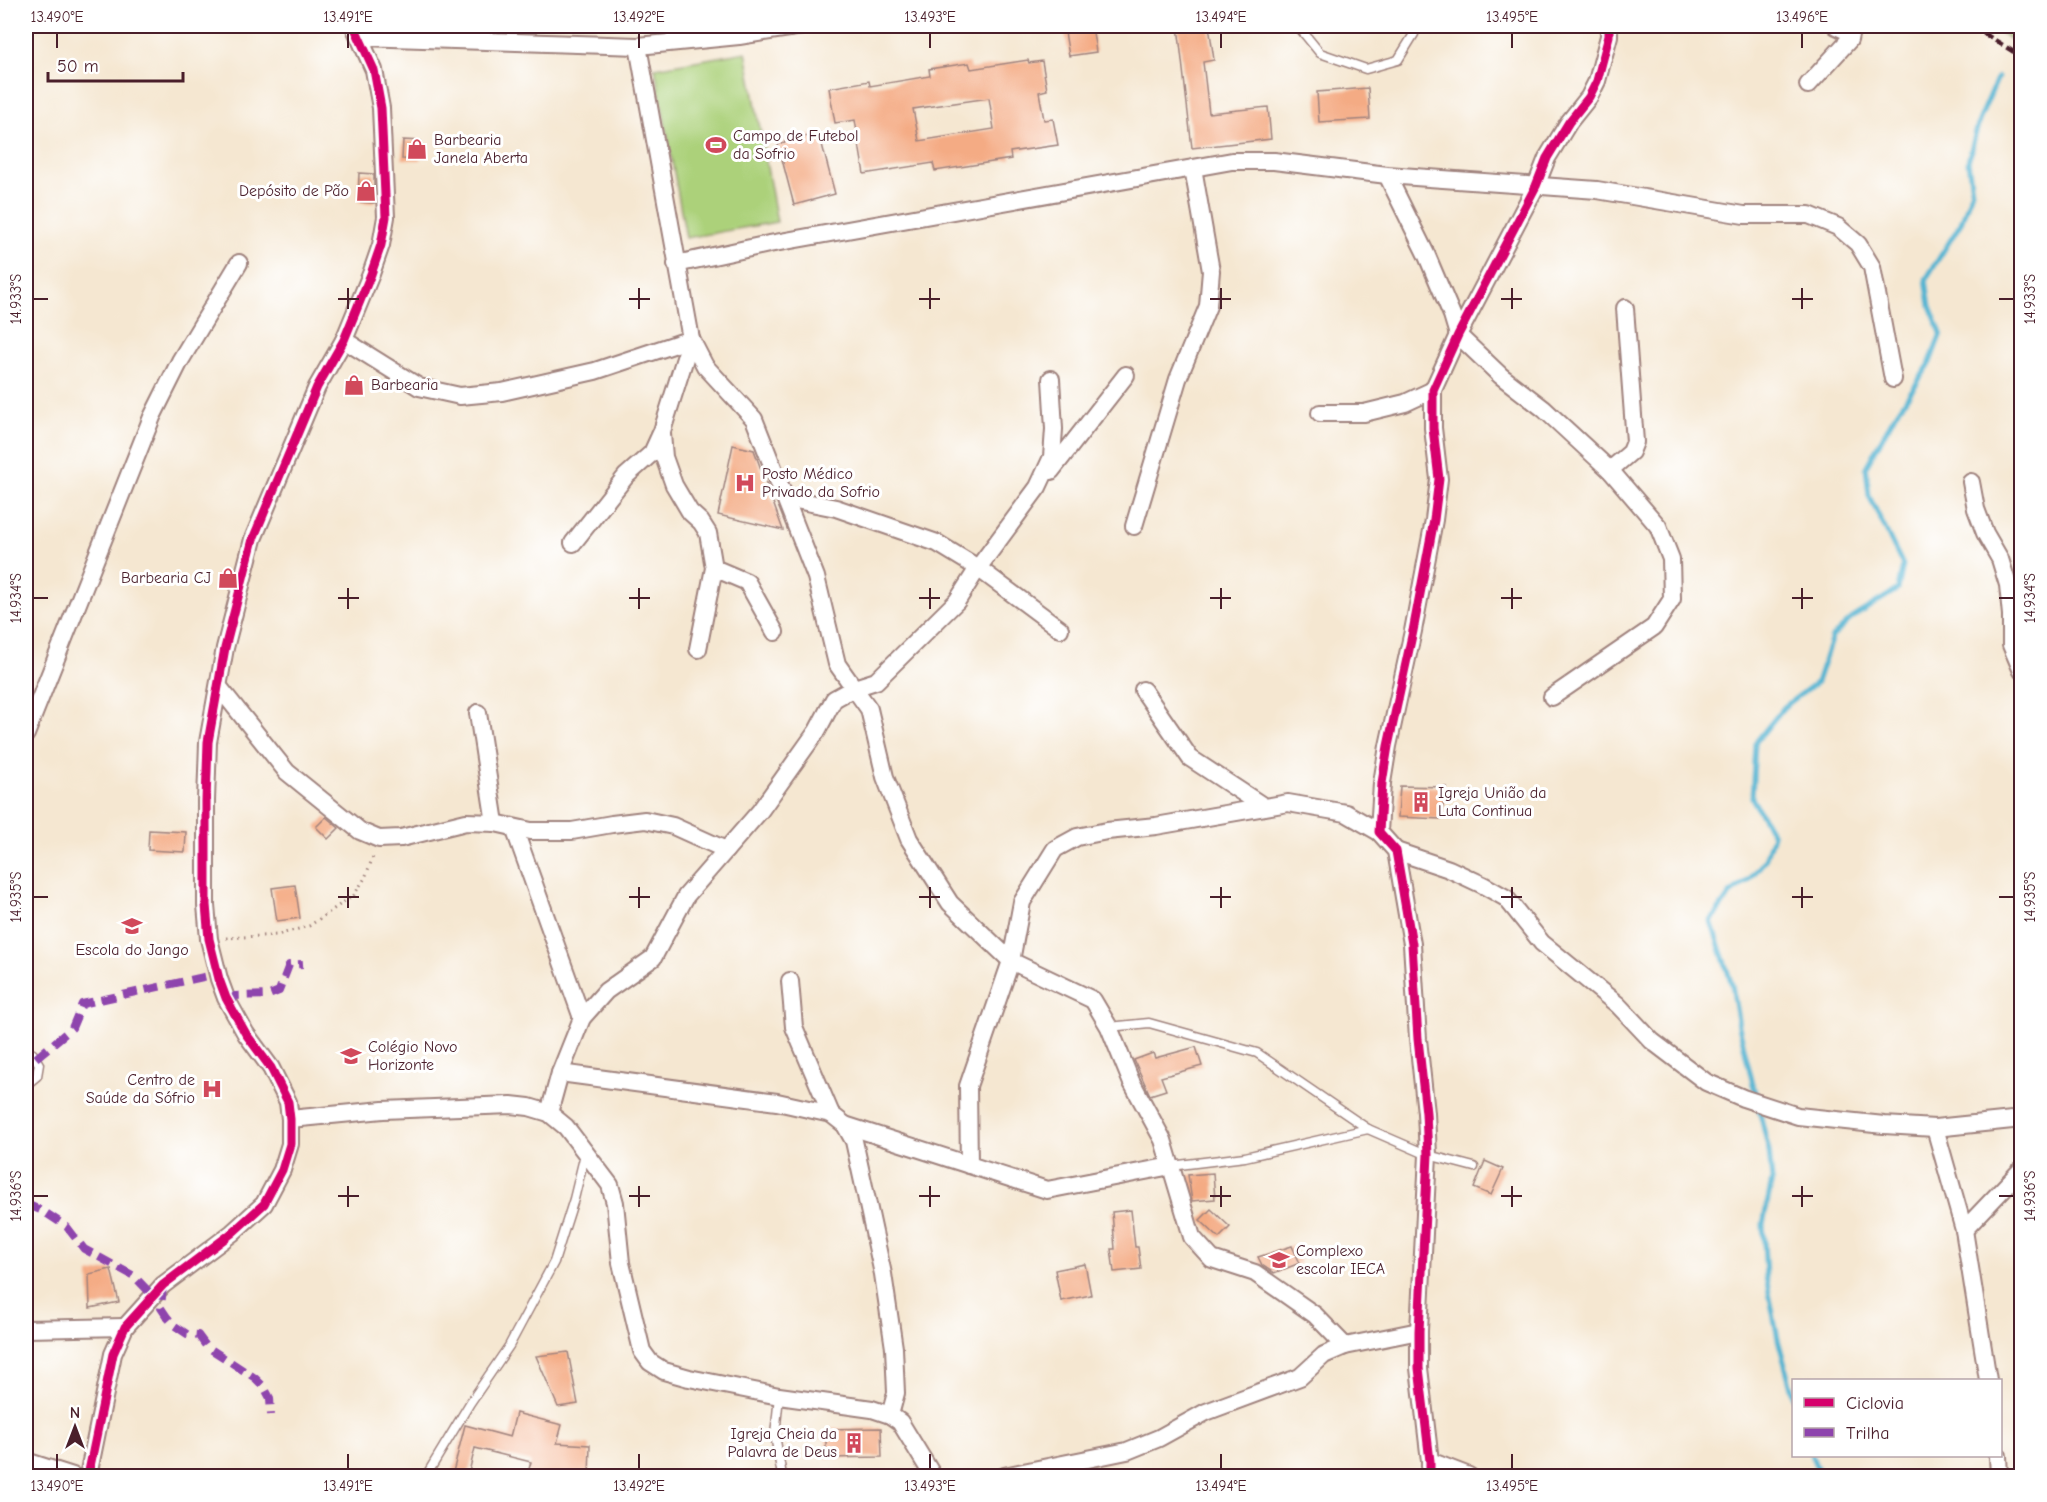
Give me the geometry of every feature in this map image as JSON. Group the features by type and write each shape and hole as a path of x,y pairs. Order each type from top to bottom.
{"street":[{"path":"88,1476 113,1354 125,1327 163,1286 232,1233 264,1204 282,1170 290,1144 288,1102 271,1068 246,1034 226,998 217,974 209,939 206,905 208,742 225,648 253,539 316,387 344,340 381,245 386,217 381,108 374,70 357,31 638,46 739,36 802,26"},
{"path":"1379,832 1388,746 1434,520 1439,479 1433,428 1433,390 1458,335 1536,186 1547,158 1569,122 1589,97 1597,81 1609,36 1609,26"},
{"path":"1808,85 1849,40 1850,35 1847,31 1836,26"},
{"path":"638,46 691,339 705,366 754,418 816,577 837,664 869,709 885,777 909,839 950,903 1011,961 1093,1000 1108,1027 1131,1081 1163,1140 1192,1237 1212,1259 1254,1274 1315,1315 1345,1346"},
{"path":"676,264 781,242 1232,161 1274,161 1387,175 1598,190 1744,215 1809,215 1838,227 1858,244 1872,267 1893,379"},
{"path":"1134,526 1178,379 1208,306 1211,271 1193,168"},
{"path":"1387,175 1427,256 1458,335 1610,470 1658,526 1671,560 1672,599 1654,627 1552,697"},
{"path":"26,735 152,417 180,360 239,263"},
{"path":"1610,470 1631,452 1635,442 1625,308"},
{"path":"344,340 419,387 460,396 502,392 595,371 691,339"},
{"path":"573,543 626,476 652,453 662,431 691,339"},
{"path":"549,1113 560,1073 582,1018 606,991 653,958 687,896 760,811 817,731 834,699 854,688 876,681 957,601 978,568 1038,487 1126,375"},
{"path":"1038,487 1052,457 1054,429 1051,379"},
{"path":"1320,413 1364,413 1405,403 1433,390"},
{"path":"662,431 664,457 674,485 690,512 701,522 708,533 714,568 698,649"},
{"path":"1971,482 1976,509 1985,533 2000,560 2008,585 2016,615 2011,645 2022,671"},
{"path":"786,498 836,508 937,543 978,568 1060,629"},
{"path":"714,568 747,582 775,632"},
{"path":"219,687 287,772 360,831 379,838 401,838 466,822 495,823 531,831 572,831 645,820 673,826 726,850"},
{"path":"1143,690 1190,758 1263,806"},
{"path":"478,713 495,823"},
{"path":"969,1165 968,1086 1011,961 1022,902 1055,849 1077,837 1107,831 1156,826 1288,803 1346,813 1379,832 1396,851 1449,869 1506,898 1542,943 1618,1005 1652,1041 1706,1082 1743,1098 1798,1116 1935,1128 2022,1119"},
{"path":"514,828 582,1018"},
{"path":"1396,851 1412,944 1428,1155 1419,1368 1430,1469 1469,1476"},
{"path":"790,981 794,1027 831,1114"},
{"path":"560,1073 777,1102 831,1114 845,1125 1047,1190 1171,1166"},
{"path":"290,1119 383,1110 510,1105 529,1107 549,1113 566,1127 610,1185 615,1203 621,1263 642,1351 650,1362 663,1371 689,1378 779,1396 872,1409 890,1415 900,1422 933,1476"},
{"path":"845,1125 854,1141 883,1274 894,1348 896,1394 890,1415"},
{"path":"1935,1128 1964,1230 1988,1379"},
{"path":"1964,1230 2022,1169"},
{"path":"26,1329 125,1327"},
{"path":"1004,1476 1127,1451 1159,1438 1206,1412 1300,1377 1324,1354 1345,1346 1419,1331"},
{"path":"1998,1457 1999,1476"},
{"path":"26,1461 73,1476"}],"lane":[{"path":"1298,26 1320,53 1366,69 1398,60 1414,34 1414,26"},
{"path":"1108,1027 1149,1023 1257,1053 1368,1129 1428,1155 1474,1167"},
{"path":"26,1050 33,1054 39,1064 37,1076 26,1085"},
{"path":"1171,1166 1245,1157 1368,1129"},
{"path":"426,1476 470,1403 509,1346 554,1262 574,1199 585,1153"},
{"path":"779,1396 775,1435 782,1476"}],"path":[{"path":"209,939 277,934 309,926 354,895 365,878 379,838"}],"green space":[{"path":"1991,26 2021,26 2021,47"},
{"name":"Campo de Futebol da Sofrio","path":"746,52 777,222 686,238 655,68"}],"building":[{"path":"1064,26 1092,26 1096,52 1069,56"},
{"path":"1178,26 1209,26 1214,60 1203,62 1209,113 1268,107 1271,139 1192,148"},
{"path":"1028,60 1029,63 1042,61 1047,90 1039,92 1044,120 1053,119 1058,145 1010,152 1011,159 935,171 933,163 864,174 855,120 835,123 829,88 869,81 870,86 930,76 929,69 969,63 971,69","holes":["989,98 994,129 919,141 913,109"]},
{"path":"1368,88 1370,119 1319,122 1317,92"},
{"path":"819,133 835,194 794,205 778,144"},
{"path":"403,140 421,141 420,160 402,159"},
{"path":"359,173 374,174 374,203 358,202"},
{"name":"Posto Médico Privado da Sofrio","path":"733,445 754,450 783,530 718,515"},
{"name":"Igreja União da Luta Continua","path":"1400,786 1446,787 1441,819 1398,817"},
{"path":"326,817 339,828 328,839 316,827"},
{"path":"149,830 186,832 185,852 148,850"},
{"path":"295,885 300,918 277,921 272,888"},
{"path":"1196,1047 1202,1066 1161,1077 1166,1090 1150,1095 1134,1060 1153,1053 1155,1058"},
{"path":"1485,1161 1503,1169 1491,1195 1474,1188"},
{"path":"1213,1173 1215,1199 1192,1201 1188,1175"},
{"path":"1211,1209 1230,1227 1219,1238 1200,1220"},
{"path":"1131,1210 1135,1247 1138,1247 1141,1269 1114,1272 1111,1249 1115,1249 1112,1212"},
{"name":"Complexo escolar IECA","path":"1292,1246 1300,1263 1274,1273 1262,1265 1258,1257"},
{"path":"1085,1264 1091,1295 1061,1301 1055,1270"},
{"path":"111,1269 119,1302 90,1308 89,1274"},
{"path":"568,1352 578,1404 558,1407 536,1356"},
{"path":"516,1413 562,1425 557,1443 590,1445 589,1476 527,1476 531,1462 475,1448 468,1476 452,1476 465,1425 510,1437"},
{"name":"Igreja Cheia da Palavra de Deus","path":"881,1428 882,1457 826,1458 826,1429"}],"waterway":[{"path":"2021,26 2021,33"},
{"path":"1792,1392 1778,1339 1766,1277 1763,1224 1772,1180 1769,1151 1739,1026 1732,985 1711,921 1730,894 1749,880 1765,860 1773,835 1752,798 1755,743 1784,707 1817,682 1832,637 1853,617 1898,589 1903,565 1869,496 1866,467 1892,420 1929,365 1941,333 1930,306 1926,279 1961,223 1972,191 1968,161 1979,121 1998,77"},
{"path":"1812,1457 1820,1476"}],"railway":[{"path":"1972,26 2022,57"}],"marked path":[{"path":"230,1005 235,996 269,995 279,991 289,965 303,964"},
{"path":"36,1058 72,1028 82,1004 217,974"},
{"path":"26,1204 43,1211 67,1227 84,1249 134,1276 153,1296"},
{"path":"163,1285 161,1308 167,1317 187,1334 198,1335 206,1346 255,1378 270,1398 271,1415"}],"cycle path":[{"path":"88,1476 113,1354 125,1327 163,1285 232,1233 264,1204 282,1170 290,1144 288,1102 271,1068 246,1034 226,998 209,939 206,905 208,742 225,648 253,539 317,387 344,340 381,245 386,217 381,108 374,70 354,26"},
{"path":"1430,1476 1419,1368 1428,1155 1426,1113 1418,1039 1412,944 1396,851 1379,832 1382,783 1434,520 1439,479 1433,428 1433,390 1458,335 1536,186 1547,158 1569,122 1589,97 1597,81 1609,36 1609,26"}],"place":[{"name":"Campo de Futebol da Sofrio","path":"716,145"},
{"name":"Barbearia Janela Aberta","path":"417,149"},
{"name":"Depósito de Pão","path":"366,191"},
{"name":"Barbearia","path":"354,385"},
{"name":"Posto Médico Privado da Sofrio","path":"745,483"},
{"name":"Barbearia CJ","path":"228,578"},
{"name":"Igreja União da Luta Continua","path":"1421,802"},
{"name":"Escola do Jango","path":"132,926"},
{"name":"Colégio Novo Horizonte","path":"351,1056"},
{"name":"Centro de Saúde da Sófrio","path":"212,1089"},
{"name":"Complexo escolar IECA","path":"1279,1260"},
{"name":"Igreja Cheia da Palavra de Deus","path":"854,1443"}]}
